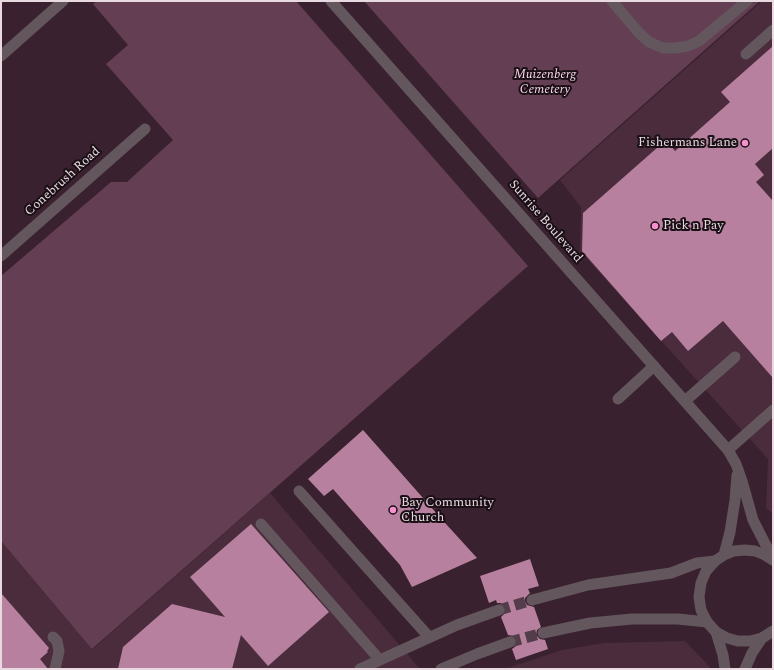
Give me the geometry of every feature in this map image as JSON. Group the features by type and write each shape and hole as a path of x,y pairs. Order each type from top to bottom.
{"street":[{"path":"1,56 63,1"},
{"name":"Sunrise Boulevard","path":"331,1 728,450 736,464 753,520 773,559"},
{"path":"612,1 639,33 649,42 663,48 676,48 688,46 699,41 746,1"},
{"path":"746,54 773,30"},
{"name":"Conebrush Road","path":"1,256 144,129"},
{"path":"685,401 735,357"},
{"path":"618,399 654,366"},
{"path":"728,450 773,410"},
{"name":"Sunrise Boulevard","path":"720,558 730,532 736,500 736,464"},
{"path":"299,491 429,637"},
{"path":"261,524 379,659"},
{"path":"532,600 588,585 671,573 697,563 720,558 734,551 756,551 773,559"},
{"path":"720,558 706,571 701,583 699,597 701,610 707,622 716,632 727,638 738,641 750,641 762,638 773,631"},
{"path":"360,669 379,659 457,625 499,610"},
{"path":"543,633 590,623 632,619 678,619 707,622"},
{"path":"716,632 723,655 725,669"},
{"path":"53,637 57,641 59,651 55,669"},
{"path":"746,669 752,653 762,638"},
{"path":"441,669 510,642"}],"shaded area":[{"path":"762,1 773,1 773,514 766,508 768,459 580,251 581,207 560,180"},
{"path":"270,493 420,669 1,669 1,541 93,649"},
{"path":"685,641 710,667 709,669 505,669 562,650 604,643"}],"green space":[{"path":"97,1 296,1 528,266 92,649 1,541 1,276 111,182 127,182 173,140 106,64 128,45 93,4"},
{"name":"Muizenberg Cemetery","path":"364,1 760,1 538,198"}],"building":[{"path":"773,46 773,148 755,164 764,175 756,182 773,201 773,378 723,321 688,351 672,332 661,341 582,251 583,213 666,140 675,151 730,102 721,92"},
{"name":"Bay Community Church","path":"363,430 477,558 412,587 400,565 333,489 324,496 308,479"},
{"path":"251,524 329,612 268,666 241,635 232,669 118,669 123,647 172,604 225,617 190,577"},
{"path":"530,559 539,586 528,589 530,593 525,598 525,601 527,605 534,607 541,627 537,630 536,635 540,639 545,640 548,649 516,660 512,649 516,646 517,640 514,636 508,635 501,617 506,612 505,607 501,603 497,603 496,600 489,603 480,576"},
{"path":"1,593 49,648 47,651 48,652 40,659 48,669 1,669"}],"tunnel":[{"path":"499,610 532,600"},
{"path":"510,642 543,633"}],"place":[{"name":"Fishermans Lane","path":"745,143"},
{"name":"Pick n Pay","path":"655,226"},
{"name":"Bay Community Church","path":"393,510"}]}
